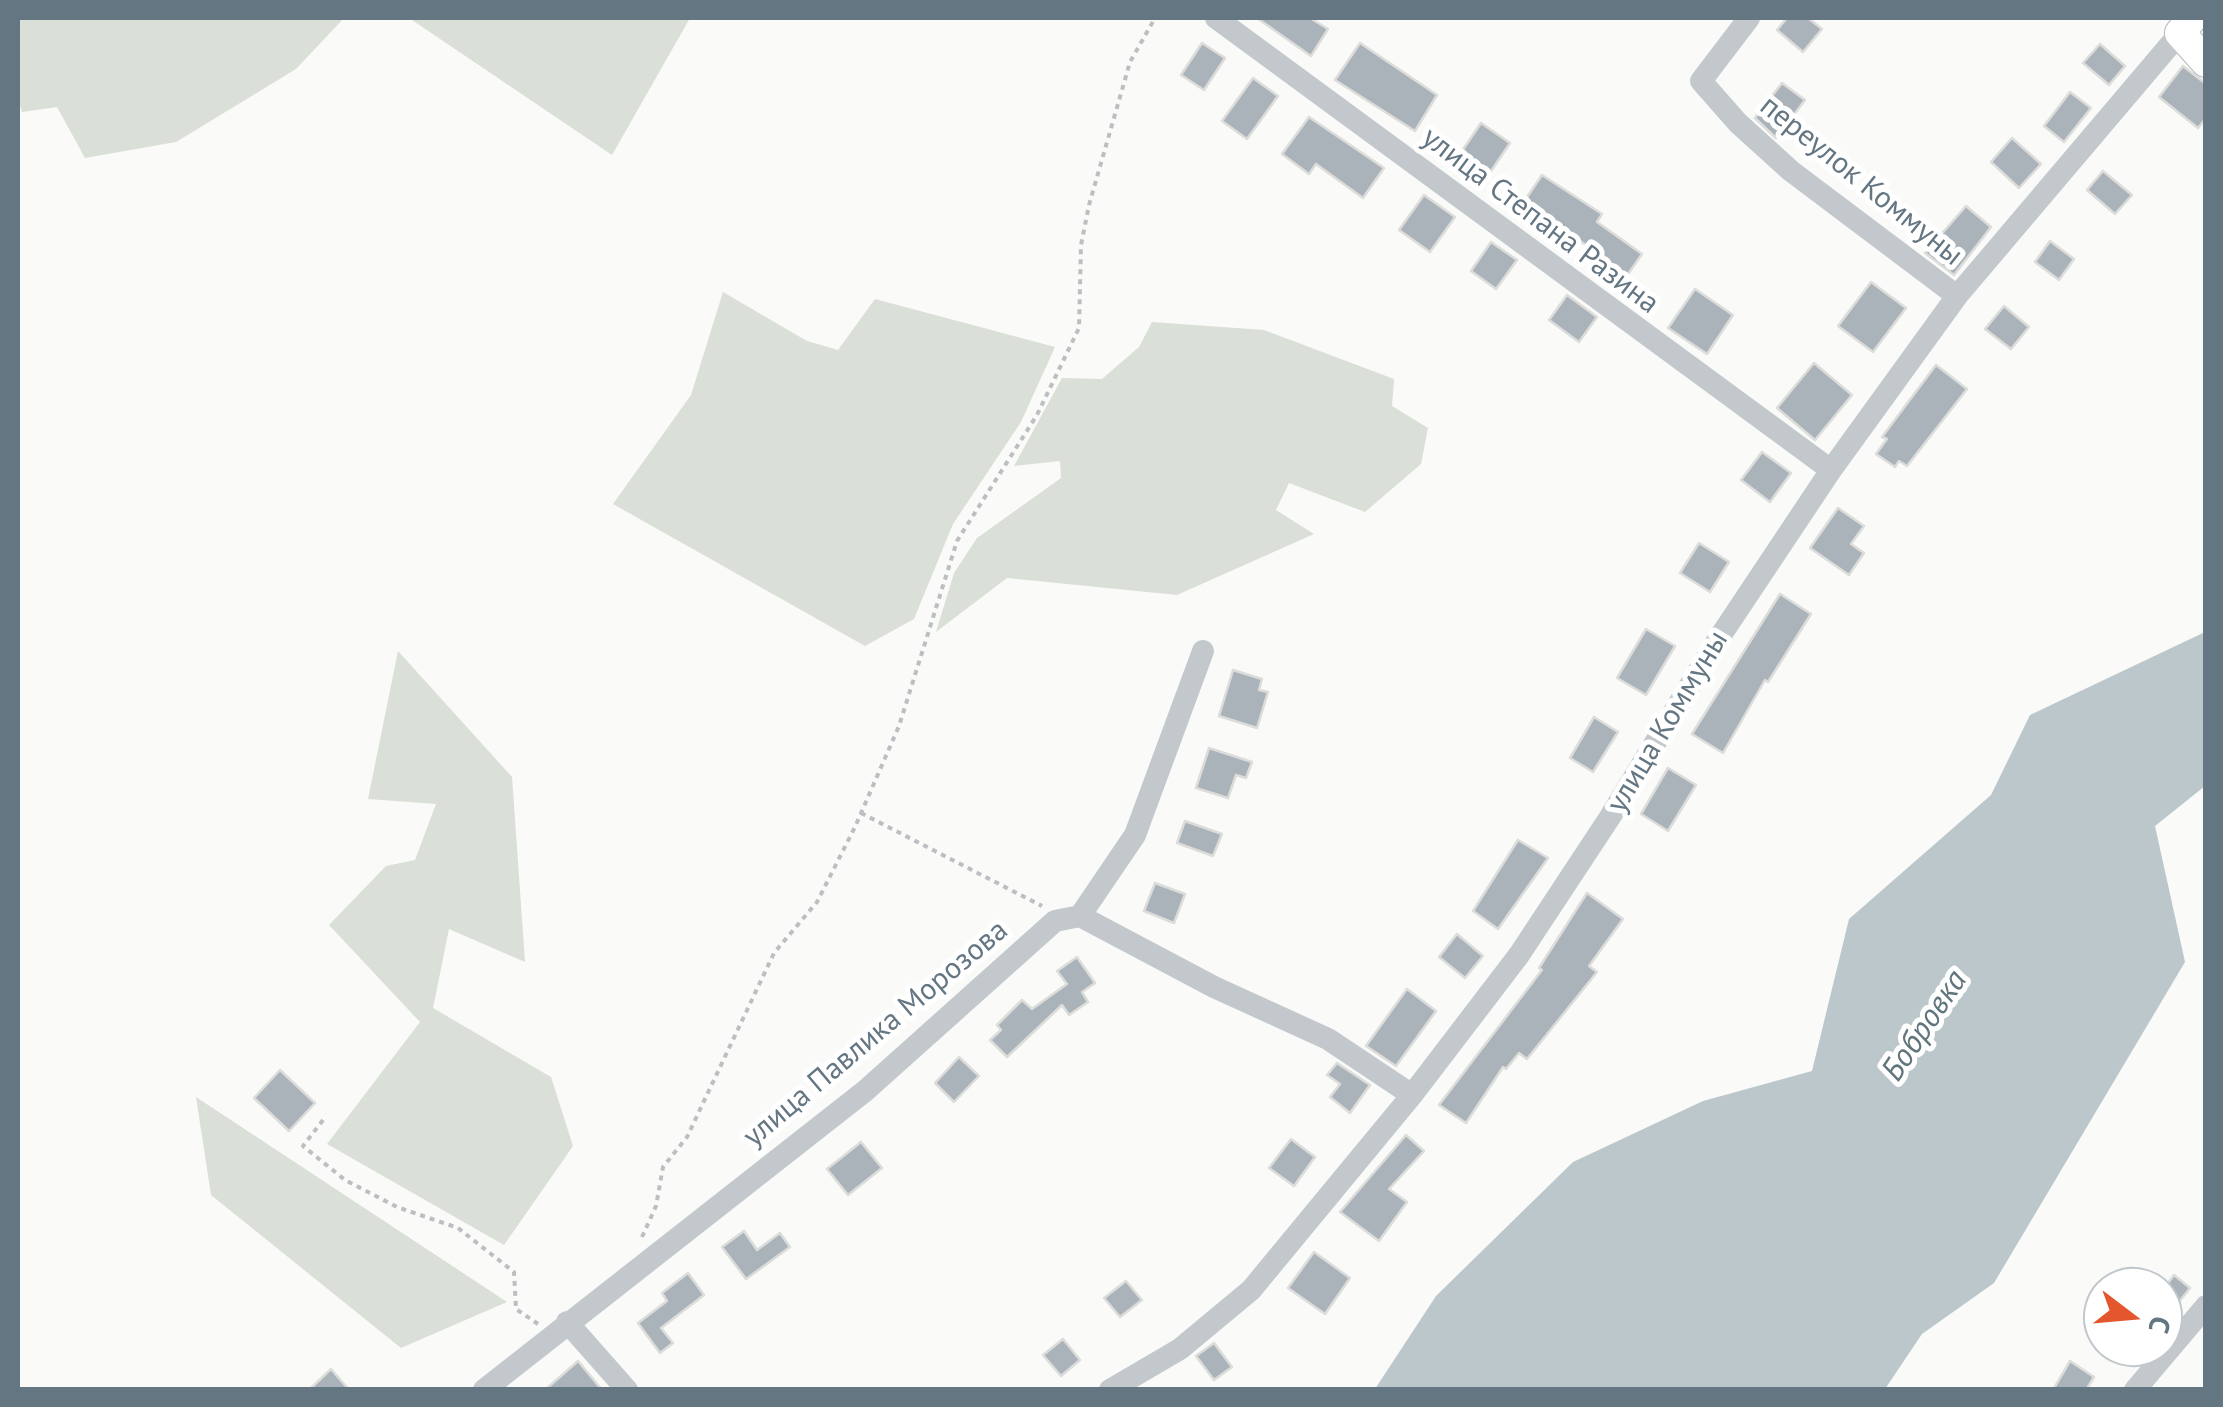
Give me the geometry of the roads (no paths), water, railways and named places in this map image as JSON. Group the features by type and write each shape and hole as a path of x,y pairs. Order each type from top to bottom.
{"street":[{"name":"улица Степана Разина","path":"1216,18 1831,470"},
{"name":"переулок Коммуны","path":"1749,18 1702,80 1738,123 1791,171 1957,296"},
{"name":"улица Коммуны","path":"1110,1390 1180,1349 1250,1290 1412,1094 1530,940 1717,641 1831,470 1957,296 2186,25"},
{"path":"2186,25 2206,62"},
{"path":"1203,651 1135,835 1080,916 1214,988 1328,1038 1412,1094"},
{"name":"улица Павлика Морозова","path":"484,1390 864,1091 1055,921 1080,916"},
{"path":"2135,1390 2206,1306"},
{"path":"560,1328 627,1390"}],"water":[{"name":"Бобровка","path":"2205,632 2205,786 2155,826 2185,962 1994,1283 1922,1334 1885,1389 1375,1389 1436,1296 1573,1162 1703,1101 1812,1071 1849,919 1991,795 2030,715"}]}
